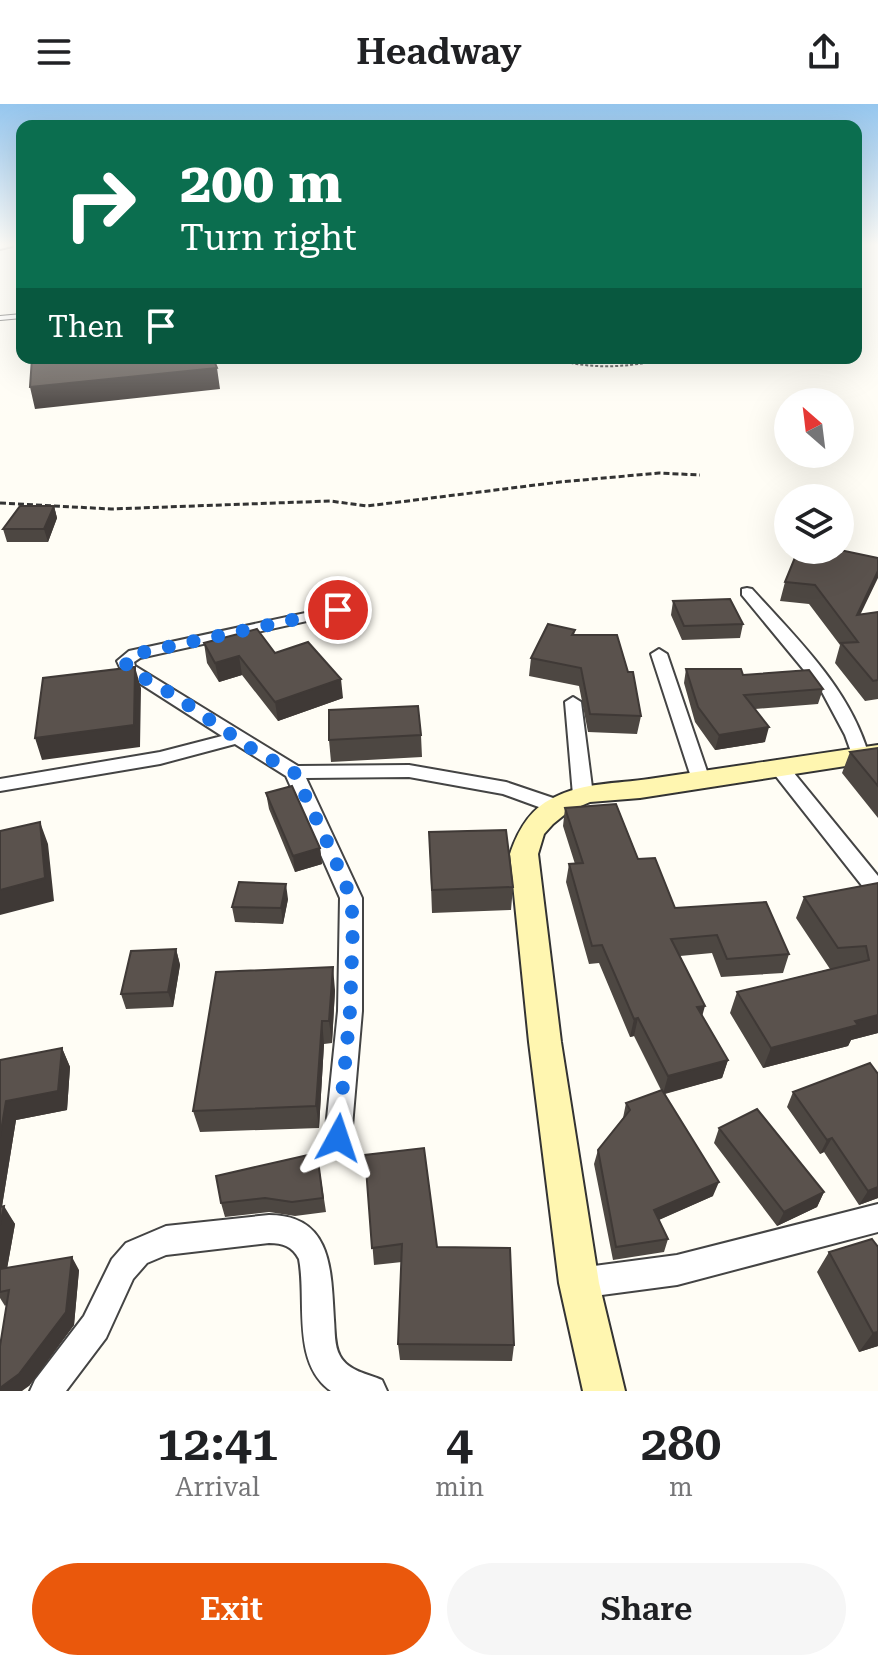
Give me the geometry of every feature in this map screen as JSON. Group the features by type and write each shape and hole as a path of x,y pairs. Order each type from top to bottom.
{"main road":[{"path":"604,1391 579,1283 545,1042 524,854 529,832 570,801 869,754"}],"street":[{"path":"747,592 823,680 869,754"},
{"path":"338,610 135,654 125,661 128,669 294,772 409,771 570,801 573,702"},
{"path":"659,654 701,780"},
{"path":"0,785 160,758 223,743 235,736"},
{"path":"778,766 878,891"},
{"path":"294,772 351,898 350,1011 338,1138"},
{"path":"579,1283 677,1270 878,1218"},
{"path":"46,1391 100,1318 120,1272 134,1255 147,1246 164,1241 269,1229 293,1232 307,1244 315,1265 321,1346 328,1367 345,1383 371,1391"}],"path":[{"path":"570,364 635,364"},
{"path":"0,503 111,509 330,501 367,506 560,482 659,473 700,475"}],"building":[{"path":"32,364 215,364 217,368 30,387"},
{"path":"20,506 54,506 44,529 3,529"},
{"path":"854,553 878,558 878,571 857,615 878,612 878,680 873,681 841,643 858,642 815,585 785,582 792,564 854,564"},
{"path":"730,599 743,624 684,626 673,601"},
{"path":"548,624 575,630 572,635 617,635 628,672 633,672 641,716 590,714 581,668 531,658"},
{"path":"257,629 275,653 308,642 341,679 275,702 239,656 215,663 204,643"},
{"path":"135,667 134,725 35,738 43,678"},
{"path":"686,669 741,669 743,675 809,670 823,689 744,695 769,727 719,735 698,707"},
{"path":"418,706 421,735 329,740 329,710"},
{"path":"878,748 878,786 850,752"},
{"path":"292,786 320,848 293,856 266,793"},
{"path":"616,804 638,859 655,858 675,908 766,902 789,954 727,959 717,935 671,939 705,1006 697,1007 728,1060 668,1076 638,1018 634,1019 602,945 592,946 569,864 583,863 565,808"},
{"path":"40,822 45,878 0,890 0,831"},
{"path":"506,830 513,887 432,890 429,832"},
{"path":"239,882 286,884 281,908 232,907"},
{"path":"878,883 878,1015 855,1021 858,1025 771,1048 737,992 869,960 866,946 838,948 804,897"},
{"path":"176,949 168,992 121,994 131,951"},
{"path":"333,967 329,1021 322,1021 316,1106 193,1111 216,972"},
{"path":"62,1048 58,1091 6,1101 0,1137 0,1060"},
{"path":"870,1063 878,1074 878,1187 868,1191 832,1138 827,1140 793,1092"},
{"path":"662,1090 719,1182 654,1210 668,1239 616,1247 598,1150 630,1110 626,1103"},
{"path":"757,1109 824,1192 784,1212 719,1128"},
{"path":"424,1148 437,1247 510,1248 514,1345 398,1344 402,1244 372,1248 365,1155"},
{"path":"317,1153 323,1198 292,1202 265,1198 221,1203 216,1176"},
{"path":"872,1239 878,1247 878,1332 873,1333 829,1252"},
{"path":"72,1257 66,1312 19,1374 0,1388 0,1346 9,1290 0,1292 0,1269"}],"route":[{"path":"338,610 135,654 128,657 125,666 255,751 294,772 330,848 351,898 353,925 350,1011 338,1138"}]}
